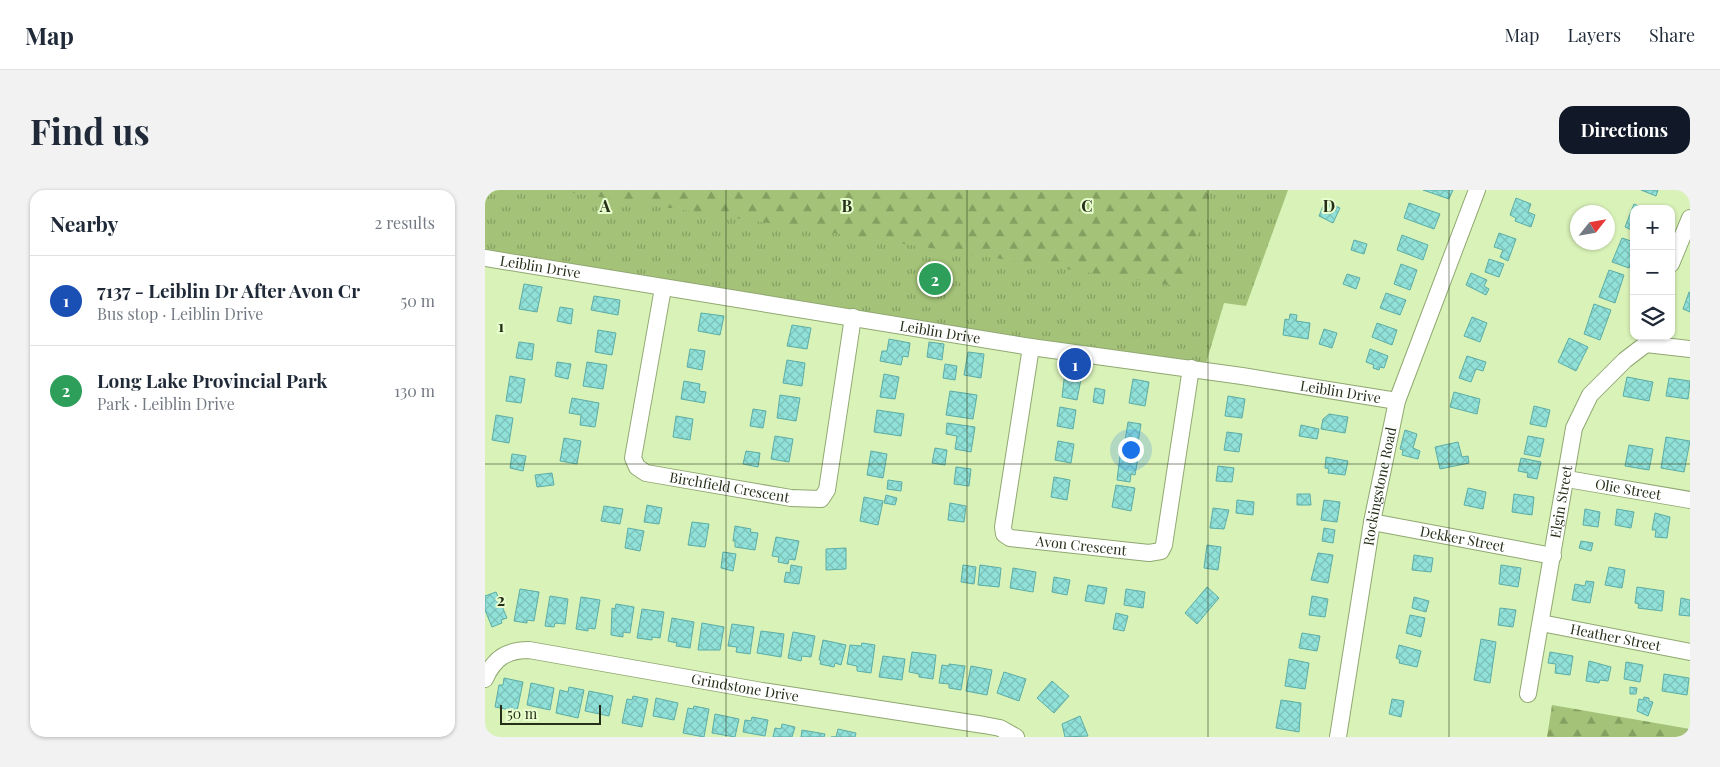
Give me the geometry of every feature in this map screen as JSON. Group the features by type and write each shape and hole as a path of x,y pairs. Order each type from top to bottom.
{"street":[{"name":"Rockingstone Road","path":"1338,737 1372,522 1397,401 1477,190"},
{"path":"1675,254 1690,218"},
{"name":"Leiblin Drive","path":"485,258 1031,347 1191,368 1397,401"},
{"name":"Birchfield Crescent","path":"663,288 633,458 637,467 646,473 791,498 821,499 827,490 853,317"},
{"path":"1647,340 1690,349"},
{"name":"Elgin Street","path":"1529,694 1567,479 1574,428 1589,395 1647,340"},
{"name":"Avon Crescent","path":"1031,347 1003,527 1004,534 1010,538 1151,553 1161,551 1164,545 1191,368"},
{"name":"Olie Street","path":"1567,479 1690,500"},
{"name":"Dekker Street","path":"1372,522 1553,556"},
{"name":"Heather Street","path":"1541,623 1690,652"},
{"name":"Grindstone Drive","path":"485,679 497,659 507,653 529,650 762,690 985,725 1000,728 1016,737"}],"green space":[{"path":"485,190 1288,190 1246,306 1224,303 1204,370 485,258"},
{"path":"554,190 1210,190 1183,287"},
{"path":"1552,705 1690,729 1690,737 1547,737"}],"building":[{"path":"1423,190 1453,190 1449,199"},
{"path":"1641,190 1658,190 1656,196"},
{"path":"1516,198 1531,204 1528,212 1535,215 1531,227 1515,221 1516,218 1510,215"},
{"path":"1325,201 1340,208 1333,223 1319,216"},
{"path":"1409,203 1440,214 1434,229 1404,218"},
{"path":"1630,214 1630,229 1625,227"},
{"path":"1499,233 1516,239 1508,261 1500,257 1503,250 1494,247"},
{"path":"1402,235 1428,245 1423,260 1397,250"},
{"path":"1622,238 1630,241 1629,268 1612,262"},
{"path":"1354,240 1367,244 1364,254 1351,250"},
{"path":"1489,259 1504,264 1499,277 1485,272"},
{"path":"1401,264 1417,270 1410,290 1394,284"},
{"path":"1609,270 1624,275 1615,303 1599,297"},
{"path":"1471,273 1487,280 1484,286 1489,289 1486,295 1466,285"},
{"path":"1347,274 1360,278 1356,289 1343,284"},
{"path":"524,284 542,287 537,312 519,309"},
{"path":"1690,292 1690,312 1683,309"},
{"path":"1386,293 1406,300 1400,315 1380,308"},
{"path":"594,296 620,300 618,315 591,310"},
{"path":"1594,304 1611,310 1600,340 1584,334"},
{"path":"560,307 573,309 571,324 557,321"},
{"path":"701,313 724,316 720,335 698,331"},
{"path":"1290,314 1297,315 1296,321 1310,323 1308,339 1283,335 1285,319 1289,320"},
{"path":"1472,317 1487,323 1480,342 1464,336"},
{"path":"1377,323 1397,330 1392,345 1372,337"},
{"path":"792,325 811,328 807,349 787,346"},
{"path":"1324,329 1337,333 1332,348 1319,344"},
{"path":"598,330 616,333 612,355 595,352"},
{"path":"1569,338 1588,347 1576,371 1558,362"},
{"path":"889,339 910,343 908,357 903,356 901,365 880,361 882,351 887,351"},
{"path":"519,342 534,344 532,360 516,358"},
{"path":"929,342 944,344 942,360 927,357"},
{"path":"690,349 705,351 702,370 687,367"},
{"path":"1370,349 1388,356 1384,368 1380,367 1379,370 1373,368 1374,365 1366,362"},
{"path":"968,352 984,354 981,378 964,375"},
{"path":"1467,356 1486,362 1483,371 1476,369 1471,382 1459,378"},
{"path":"787,360 805,363 802,386 783,383"},
{"path":"557,362 571,364 568,379 555,376"},
{"path":"587,362 607,365 603,389 583,386"},
{"path":"945,364 957,366 955,380 943,378"},
{"path":"1065,371 1082,374 1077,400 1062,397"},
{"path":"884,374 899,377 895,399 880,397"},
{"path":"510,376 525,379 521,403 506,401"},
{"path":"1627,377 1653,382 1649,401 1623,396"},
{"path":"1669,378 1690,381 1688,399 1666,396"},
{"path":"1133,379 1149,382 1145,406 1129,403"},
{"path":"684,381 700,384 699,391 706,392 704,403 681,399"},
{"path":"1095,388 1105,390 1103,404 1093,402"},
{"path":"950,391 977,395 973,419 946,415"},
{"path":"1454,392 1480,399 1477,414 1450,407"},
{"path":"780,395 800,398 796,421 777,418"},
{"path":"1228,396 1245,399 1242,418 1225,416"},
{"path":"572,398 599,403 595,427 580,425 581,415 569,413"},
{"path":"1534,406 1550,410 1546,427 1530,424"},
{"path":"1060,407 1076,410 1073,429 1057,426"},
{"path":"753,409 766,411 763,428 750,426"},
{"path":"877,410 904,414 901,436 874,432"},
{"path":"1329,414 1348,417 1345,433 1321,429 1323,419"},
{"path":"496,415 513,418 509,443 492,440"},
{"path":"676,416 693,419 690,440 673,437"},
{"path":"1128,422 1141,424 1138,443 1125,441"},
{"path":"947,423 975,427 971,452 955,449 957,436 946,434"},
{"path":"1301,425 1319,429 1317,439 1299,436"},
{"path":"1405,430 1417,434 1413,448 1420,451 1418,459 1402,455 1403,450 1400,449"},
{"path":"1227,432 1242,434 1239,452 1224,450"},
{"path":"775,436 793,439 789,462 771,459"},
{"path":"1528,436 1544,439 1540,457 1524,454"},
{"path":"1666,437 1690,441 1684,472 1661,468"},
{"path":"564,438 581,441 577,464 560,461"},
{"path":"1058,441 1074,444 1071,463 1055,460"},
{"path":"1458,442 1462,457 1468,456 1469,463 1440,469 1435,447"},
{"path":"1629,445 1653,449 1649,470 1625,466"},
{"path":"935,448 947,450 945,465 932,463"},
{"path":"1121,448 1139,452 1135,475 1131,474 1130,482 1117,480"},
{"path":"746,451 760,453 758,467 743,464"},
{"path":"871,451 887,454 883,478 867,475"},
{"path":"512,454 526,456 523,471 510,468"},
{"path":"1326,457 1348,461 1345,475 1328,473 1329,469 1325,468"},
{"path":"1521,458 1541,462 1537,479 1527,477 1528,473 1518,471"},
{"path":"1218,466 1234,468 1232,482 1216,481"},
{"path":"956,467 971,469 969,486 954,484"},
{"path":"552,473 554,485 537,487 535,475"},
{"path":"1054,477 1070,480 1067,500 1051,497"},
{"path":"888,480 902,482 901,491 887,489"},
{"path":"1116,485 1135,488 1131,511 1112,507"},
{"path":"1468,488 1486,492 1483,509 1464,505"},
{"path":"1297,494 1310,494 1311,505 1297,505"},
{"path":"1514,494 1534,497 1532,515 1512,512"},
{"path":"886,495 897,498 895,505 884,503"},
{"path":"864,497 883,501 878,525 860,521"},
{"path":"1237,500 1254,502 1253,515 1236,513"},
{"path":"1324,500 1340,502 1337,522 1321,520"},
{"path":"950,503 966,506 964,522 948,520"},
{"path":"647,505 662,508 659,524 644,522"},
{"path":"604,506 623,509 620,524 601,521"},
{"path":"1213,508 1229,510 1224,529 1210,528"},
{"path":"1585,509 1600,512 1598,527 1583,525"},
{"path":"1617,509 1634,512 1631,528 1615,525"},
{"path":"1655,513 1670,517 1667,538 1655,537 1656,530 1652,530"},
{"path":"692,522 709,524 705,547 688,545"},
{"path":"735,526 751,529 750,532 758,533 755,550 735,547 735,541 733,541"},
{"path":"628,528 644,531 640,551 625,548"},
{"path":"1324,528 1335,530 1333,543 1322,541"},
{"path":"776,537 799,541 795,560 789,559 788,564 778,562 779,557 772,556"},
{"path":"1581,541 1593,543 1591,551 1579,548"},
{"path":"1207,545 1221,547 1218,570 1204,568"},
{"path":"846,548 846,569 826,570 826,549"},
{"path":"723,552 736,554 733,571 721,568"},
{"path":"1318,553 1333,555 1328,583 1311,580"},
{"path":"1414,555 1433,558 1431,572 1412,570"},
{"path":"791,565 802,567 799,584 784,582 786,572 790,573"},
{"path":"963,565 976,567 974,584 961,582"},
{"path":"980,565 1001,568 999,587 978,585"},
{"path":"1501,565 1521,568 1518,587 1499,584"},
{"path":"1609,567 1625,570 1622,588 1605,585"},
{"path":"1013,568 1036,572 1033,592 1010,588"},
{"path":"1054,577 1070,580 1067,595 1052,592"},
{"path":"1586,581 1594,582 1590,603 1572,600 1575,584 1585,586"},
{"path":"1088,585 1107,588 1104,604 1085,601"},
{"path":"1207,587 1219,598 1197,624 1185,613"},
{"path":"1637,587 1664,591 1662,611 1638,608 1639,604 1635,603"},
{"path":"520,589 539,592 534,621 527,620 527,623 514,621"},
{"path":"1126,589 1145,592 1143,608 1124,605"},
{"path":"496,592 507,618 501,620 502,623 492,627 485,610 485,596"},
{"path":"550,596 568,599 565,624 555,623 554,627 545,626"},
{"path":"1312,596 1328,599 1325,617 1309,615"},
{"path":"581,597 600,600 595,629 588,628 588,631 576,629"},
{"path":"1414,597 1429,601 1426,612 1412,608"},
{"path":"1681,598 1690,600 1690,616 1679,615"},
{"path":"616,604 634,607 630,633 623,632 623,637 611,635 612,608 615,609"},
{"path":"1500,608 1516,610 1513,627 1498,625"},
{"path":"642,609 664,612 660,638 652,637 652,640 637,638"},
{"path":"1116,613 1128,616 1124,631 1113,629"},
{"path":"1410,615 1425,618 1421,637 1406,633"},
{"path":"672,618 694,622 690,648 676,646 677,643 668,641"},
{"path":"702,623 724,627 720,650 698,650"},
{"path":"732,624 754,627 750,654 736,652 737,647 728,646"},
{"path":"761,631 784,634 781,657 757,653"},
{"path":"793,632 815,636 811,657 802,656 801,661 788,658"},
{"path":"1302,633 1320,636 1317,651 1299,648"},
{"path":"1481,639 1496,642 1490,683 1474,680"},
{"path":"823,640 846,645 841,665 835,663 834,667 820,664"},
{"path":"862,643 875,645 871,673 857,671 857,666 847,664 850,645 861,646"},
{"path":"1399,645 1421,651 1417,667 1399,663 1400,660 1396,658"},
{"path":"912,652 936,655 933,679 919,677 919,674 909,672"},
{"path":"1550,652 1573,656 1570,675 1555,673 1556,664 1548,663"},
{"path":"883,656 905,659 902,680 879,677"},
{"path":"1289,659 1309,663 1305,689 1285,686"},
{"path":"1589,661 1611,667 1608,681 1600,680 1599,683 1586,681"},
{"path":"1626,662 1643,665 1640,682 1624,679"},
{"path":"949,664 965,666 961,690 949,688 949,684 939,683 942,665 949,666"},
{"path":"971,666 992,670 987,695 966,691"},
{"path":"1004,672 1026,679 1019,701 997,693"},
{"path":"1664,674 1689,678 1687,695 1662,691"},
{"path":"504,678 523,682 517,711 495,707 499,685 503,685"},
{"path":"1052,681 1069,696 1054,713 1037,698"},
{"path":"531,683 554,688 550,710 527,705"},
{"path":"569,687 584,690 578,718 556,713 560,690 568,692"},
{"path":"1630,687 1637,688 1636,694 1630,694"},
{"path":"589,691 613,696 609,716 585,711"},
{"path":"633,696 648,699 642,727 622,723 627,699 632,700"},
{"path":"1644,697 1649,698 1649,701 1653,702 1648,716 1637,711 1639,699 1643,700"},
{"path":"656,698 678,703 674,720 653,716"},
{"path":"1392,699 1404,701 1401,717 1389,714"},
{"path":"1281,700 1301,703 1299,732 1276,728"},
{"path":"694,706 709,709 704,737 683,733 688,708 693,709"},
{"path":"715,714 739,719 735,737 712,733"},
{"path":"1080,716 1088,736 1065,737 1062,724"},
{"path":"752,717 768,720 765,736 743,732 745,720 751,721"},
{"path":"782,724 795,727 792,737 773,737 775,728 781,729"},
{"path":"838,729 856,733 855,737 836,737"},
{"path":"802,730 825,734 824,737 801,737"}],"place":[{"name":"Long Lake Provincial Park","path":"935,279"},
{"name":"7137 - Leiblin Dr After Avon Cr","path":"1075,364"}]}
